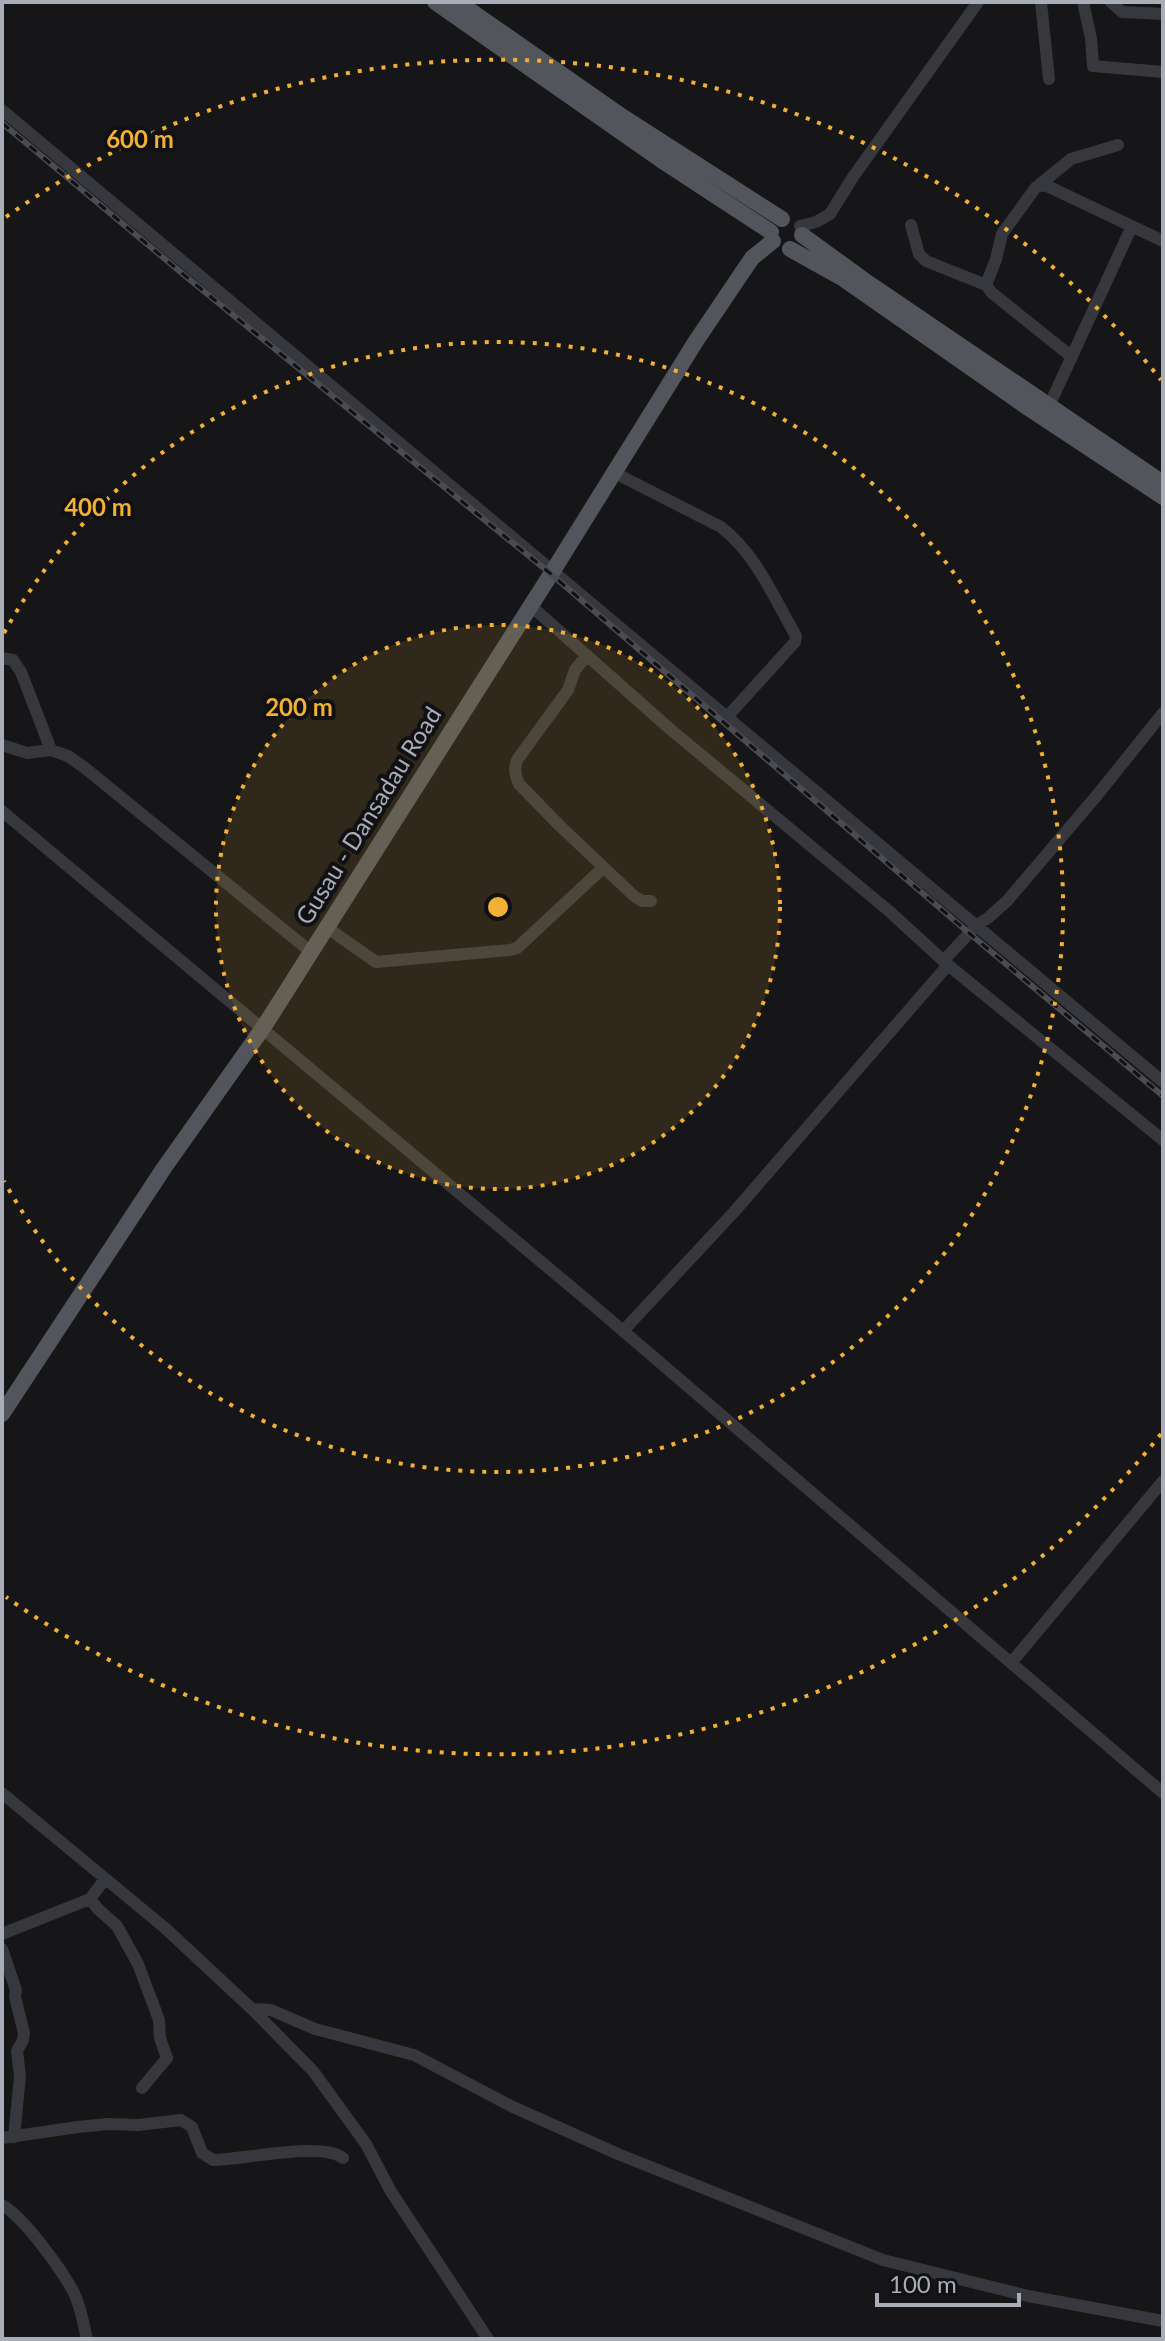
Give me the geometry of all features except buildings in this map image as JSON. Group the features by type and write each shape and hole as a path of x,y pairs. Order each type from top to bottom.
{"main road":[{"path":"435,2 469,17 623,117 775,231 781,248 790,249 842,278 1163,497"},
{"path":"458,2 469,17"},
{"path":"775,231 794,220 801,230 864,280 1163,483"},
{"path":"790,249 798,243 801,230"},
{"name":"Gusau - Dansadau Road","path":"2,1414 164,1168 263,1028 696,341 752,258 775,231"}],"street":[{"path":"1041,2 1049,79"},
{"path":"1083,2 1093,66 1163,72"},
{"path":"1111,2 1122,12 1163,14"},
{"path":"801,230 830,214 853,177 980,3"},
{"path":"2,110 1163,1082"},
{"path":"986,285 1002,234 1038,186 1071,159 1118,145"},
{"path":"1038,186 1045,185 1163,241"},
{"path":"911,225 919,254 926,261 986,285 1072,357"},
{"path":"1049,406 1132,226"},
{"path":"615,473 721,527 735,538 749,554 796,636 795,642 727,717"},
{"path":"531,606 670,729 889,911 946,963 1163,1140"},
{"path":"587,655 575,670 568,690 517,760 515,775 519,784 603,868 634,896 642,901 651,901"},
{"path":"2,658 13,660 21,672 51,750"},
{"path":"623,1331 734,1212 977,925 1007,901 1163,713"},
{"path":"2,745 27,753 51,750 68,756 311,952"},
{"path":"2,811 623,1331 1163,1793"},
{"path":"326,927 376,962 510,950 517,948 603,868"},
{"path":"1011,1663 1163,1481"},
{"path":"2,1793 165,1928 313,2071 366,2144 390,2190 488,2339"},
{"path":"2,1934 90,1899 105,1879"},
{"path":"90,1899 111,1918 126,1938 146,1981 159,2020 160,2038 167,2058 142,2088"},
{"path":"2,1949 16,1990 24,2033 17,2051 20,2076 8,2138 93,2126 181,2120 195,2131 202,2153 209,2159 306,2152 335,2153 343,2158"},
{"path":"252,2009 271,2010 315,2029 414,2055 513,2107 618,2154 883,2260 1028,2296 1163,2321"},
{"path":"2,2205 14,2212 73,2291 87,2339"}],"railway":[{"path":"2,123 551,574 1163,1096"}]}
